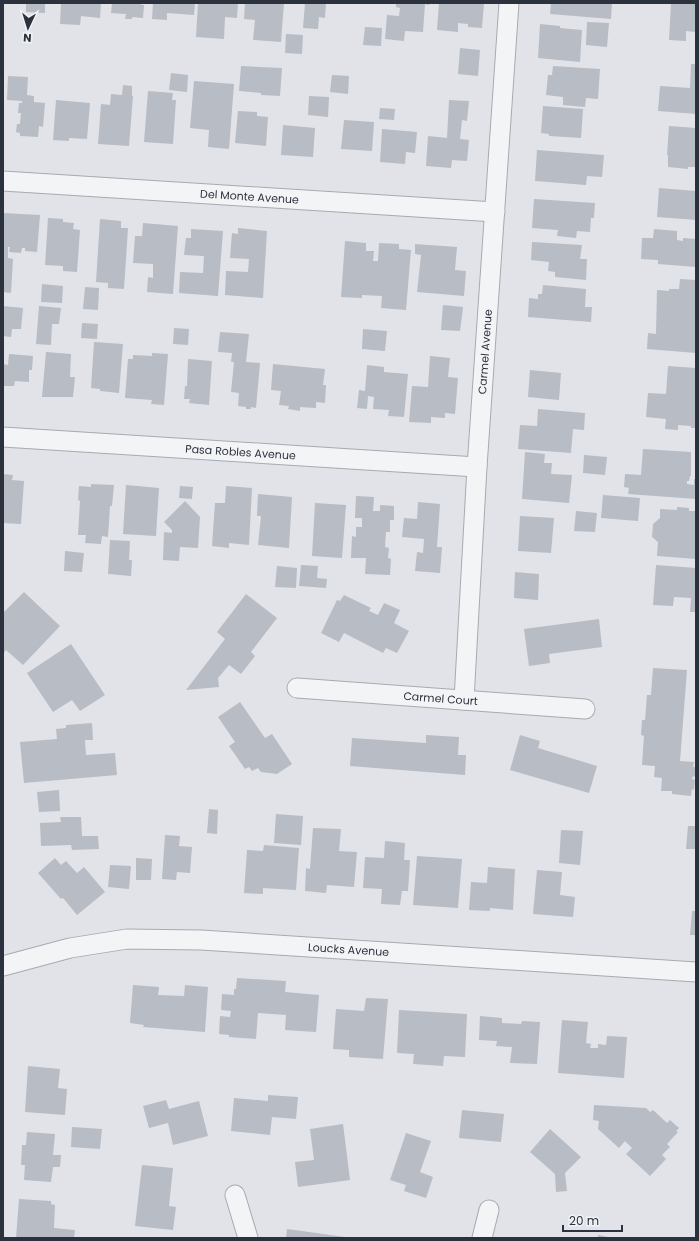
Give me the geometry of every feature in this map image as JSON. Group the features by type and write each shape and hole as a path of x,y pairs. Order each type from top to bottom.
{"street":[{"name":"Carmel Avenue","path":"464,700 477,467 496,212 509,3"},
{"name":"Del Monte Avenue","path":"3,181 496,212"},
{"name":"Pasa Robles Avenue","path":"3,437 477,467"},
{"name":"Carmel Court","path":"297,688 585,708"},
{"name":"Loucks Avenue","path":"3,966 70,948 127,940 202,940 696,972"},
{"path":"235,1195 248,1238"},
{"path":"482,1238 489,1210"}],"building":[{"path":"26,3 45,3 45,13 26,12"},
{"path":"61,3 101,3 100,18 81,16 80,25 60,24"},
{"path":"112,3 142,3 141,5 144,5 143,18 132,17 132,19 125,19 126,14 111,13"},
{"path":"153,3 195,3 194,15 167,13 167,20 152,19"},
{"path":"198,3 238,3 237,18 225,17 224,39 196,37"},
{"path":"245,3 284,3 281,42 253,40 255,20 244,19"},
{"path":"305,3 326,3 325,18 319,17 318,29 303,28"},
{"path":"396,3 429,3 429,5 425,4 423,32 405,31 404,41 385,39 387,15 399,16 400,8 396,7"},
{"path":"439,3 484,3 482,28 468,27 468,24 458,23 458,32 437,30"},
{"path":"551,3 612,3 611,19 550,14"},
{"path":"671,3 696,4 696,32 686,31 686,41 669,40"},
{"path":"587,22 609,23 607,47 586,45"},
{"path":"540,24 582,30 580,62 538,58"},
{"path":"365,27 382,28 381,46 363,45"},
{"path":"286,34 303,35 302,54 285,53"},
{"path":"460,48 480,50 478,76 458,74"},
{"path":"691,64 696,64 696,114 658,111 660,86 690,88"},
{"path":"241,66 282,68 280,96 261,95 261,93 239,91"},
{"path":"553,66 600,69 598,99 586,98 585,107 563,105 563,97 546,95 548,75 552,75"},
{"path":"171,73 188,75 187,92 169,90"},
{"path":"332,75 349,76 348,94 330,92"},
{"path":"8,76 28,77 27,95 34,96 34,102 45,103 43,127 39,126 38,137 20,136 20,133 16,132 17,124 20,124 21,113 18,113 19,103 22,103 22,101 7,100"},
{"path":"194,81 234,84 229,149 208,147 209,130 190,128"},
{"path":"123,85 132,86 133,96 129,146 98,144 101,104 110,105 111,94 122,95"},
{"path":"148,91 173,93 172,100 176,100 173,144 144,142"},
{"path":"309,96 329,97 328,117 308,115"},
{"path":"56,100 90,103 87,139 69,138 69,141 53,140"},
{"path":"449,100 469,101 467,121 462,120 460,139 469,140 467,161 452,160 451,168 426,166 428,136 447,138"},
{"path":"543,106 583,109 581,138 549,136 549,134 541,133"},
{"path":"380,108 395,109 394,120 379,119"},
{"path":"238,111 257,112 257,116 268,117 266,146 235,143"},
{"path":"344,120 374,122 372,151 341,149"},
{"path":"283,125 315,128 313,157 281,155"},
{"path":"669,126 696,128 696,167 688,167 688,169 668,167 667,155"},
{"path":"382,129 417,132 415,153 406,152 405,164 380,162"},
{"path":"537,150 604,155 602,177 587,176 586,185 535,181"},
{"path":"659,188 696,191 696,220 657,217"},
{"path":"534,199 595,203 594,218 591,218 590,232 577,231 576,238 557,236 558,230 532,228"},
{"path":"3,213 40,215 37,252 25,251 25,248 22,248 21,253 9,252 10,247 8,247 8,258 13,259 11,293 3,292"},
{"path":"48,218 63,219 63,222 74,223 73,229 80,230 77,272 63,271 63,266 45,265"},
{"path":"100,219 121,221 121,228 128,228 124,289 108,288 108,283 96,282"},
{"path":"143,223 178,226 173,294 147,292 148,277 153,278 153,264 133,263 135,236 142,236"},
{"path":"238,228 267,231 263,298 225,295 226,271 248,272 249,259 230,258 232,233 238,234"},
{"path":"191,229 223,231 218,296 179,293 180,272 203,273 204,256 184,255 186,238 191,238"},
{"path":"654,229 677,231 677,240 683,241 683,238 696,239 696,267 658,264 658,260 641,259 642,238 653,238"},
{"path":"345,241 366,243 366,251 374,251 373,261 378,261 379,243 399,244 399,249 411,250 406,310 381,308 382,296 362,295 362,298 341,297"},
{"path":"532,242 582,245 580,259 587,259 586,280 555,277 555,272 548,271 549,262 531,260"},
{"path":"415,244 457,247 455,270 466,271 464,296 417,292 421,255 415,254"},
{"path":"680,279 696,280 696,353 647,349 648,333 656,334 657,290 669,291 669,289 679,289"},
{"path":"42,284 63,286 62,303 41,302"},
{"path":"543,285 586,289 585,307 592,307 591,322 528,317 529,298 538,299 538,294 542,294"},
{"path":"85,287 99,288 98,310 83,309"},
{"path":"443,305 463,307 460,331 441,330"},
{"path":"3,306 23,308 21,329 12,329 11,337 3,336"},
{"path":"39,306 61,308 59,324 52,324 51,345 36,344"},
{"path":"82,323 98,324 97,339 81,338"},
{"path":"174,328 189,329 188,345 173,344"},
{"path":"363,329 387,331 385,351 362,349"},
{"path":"220,332 249,334 246,362 260,363 256,408 251,407 251,409 246,409 246,407 238,406 239,393 231,392 234,362 231,362 232,353 218,352"},
{"path":"94,342 123,344 119,393 100,391 100,389 91,388"},
{"path":"46,352 71,354 70,377 75,377 73,397 42,397"},
{"path":"152,353 168,354 164,405 151,404 152,400 125,398 128,359 133,359 133,355 152,356"},
{"path":"9,354 33,356 32,370 29,370 29,382 15,381 14,386 3,386 3,364 8,365"},
{"path":"430,356 450,358 448,377 458,378 455,414 445,413 445,418 431,417 431,423 409,422 412,386 428,387"},
{"path":"188,359 212,361 209,405 189,403 190,399 184,399 185,386 187,386"},
{"path":"273,364 325,369 323,385 326,385 325,403 316,402 316,408 300,407 300,411 288,409 289,406 279,405 281,391 271,390"},
{"path":"367,365 384,367 384,372 408,374 404,417 388,416 389,410 373,409 374,397 368,396 367,409 357,408 359,390 365,391"},
{"path":"668,366 696,368 696,428 678,425 678,430 665,429 666,419 646,417 648,393 666,394"},
{"path":"530,370 561,373 559,400 528,397"},
{"path":"538,409 585,413 584,430 573,429 571,453 518,449 520,425 537,426"},
{"path":"643,449 691,452 691,476 689,481 687,481 687,484 694,485 694,479 696,479 696,499 628,494 629,488 624,487 625,474 641,475"},
{"path":"525,452 545,454 544,463 552,463 551,474 572,475 569,503 522,499"},
{"path":"584,455 607,457 605,475 583,473"},
{"path":"3,474 13,475 12,480 24,481 21,524 3,523"},
{"path":"91,484 114,485 112,506 110,506 108,537 102,536 101,544 85,543 86,535 78,535 80,501 78,500 79,486 91,487"},
{"path":"126,485 159,488 156,536 123,534"},
{"path":"180,486 193,487 192,499 179,498"},
{"path":"226,486 252,488 249,545 229,543 229,548 212,546 215,503 225,503"},
{"path":"258,494 292,497 289,548 258,545 261,516 257,516"},
{"path":"603,495 640,498 638,521 601,518"},
{"path":"356,496 374,497 373,511 380,511 380,505 394,506 394,520 390,520 390,532 386,532 385,547 389,548 388,558 391,559 390,575 365,574 366,558 351,558 352,536 356,537 356,527 362,527 362,518 355,518"},
{"path":"185,501 200,517 198,548 180,547 179,561 163,560 164,532 172,533 172,530 164,522"},
{"path":"418,502 440,504 437,547 442,547 440,573 415,571 417,552 423,553 424,539 402,537 404,518 417,519"},
{"path":"315,503 346,505 342,558 312,556"},
{"path":"677,507 689,508 689,511 696,511 696,559 657,556 658,542 652,537 653,524 660,518 660,509 677,510"},
{"path":"576,511 597,513 595,532 574,531"},
{"path":"520,516 554,518 551,553 518,551"},
{"path":"110,540 130,541 129,560 132,560 131,576 108,574"},
{"path":"65,551 84,553 82,572 64,571"},
{"path":"301,565 318,566 317,578 327,579 326,588 299,586"},
{"path":"656,565 696,568 696,612 690,612 691,598 674,597 673,606 653,605"},
{"path":"277,566 297,568 296,588 275,587"},
{"path":"515,572 539,574 538,600 514,598"},
{"path":"24,592 60,626 23,665 6,650 3,654 3,613"},
{"path":"246,594 277,618 251,652 255,656 241,674 229,665 218,678 219,687 186,690 225,639 217,632"},
{"path":"344,595 371,608 369,611 378,615 384,603 400,610 394,623 409,631 397,653 386,648 383,653 344,633 339,642 321,633 337,600 340,601"},
{"path":"599,619 602,647 549,654 550,663 529,666 524,629"},
{"path":"71,644 105,695 80,711 72,700 53,712 27,673"},
{"path":"653,668 687,670 680,761 694,762 693,767 696,767 695,777 693,776 692,779 695,780 694,790 692,789 691,796 672,794 672,791 661,791 662,778 654,777 655,766 642,765 644,736 641,735 642,720 645,720 647,695 651,695"},
{"path":"240,702 265,738 272,734 292,764 277,774 261,772 258,768 252,771 249,767 245,769 229,746 235,742 218,717"},
{"path":"92,723 93,740 85,740 86,755 115,753 117,775 24,783 20,742 57,739 56,729 66,728 66,725"},
{"path":"426,735 459,737 458,755 466,755 465,775 350,766 352,738 426,743"},
{"path":"520,735 540,741 538,748 597,766 589,793 510,770"},
{"path":"59,790 60,811 39,812 37,792"},
{"path":"209,809 218,810 217,834 207,833"},
{"path":"276,814 303,816 301,845 274,843"},
{"path":"60,817 81,817 82,836 98,836 99,849 72,850 71,845 41,846 40,823 61,822"},
{"path":"688,826 696,826 696,849 686,849"},
{"path":"313,828 341,829 339,851 357,852 354,887 327,885 326,893 305,891 306,868 310,869"},
{"path":"561,830 583,831 580,865 559,863"},
{"path":"165,835 180,836 179,846 192,847 190,873 177,872 176,880 162,879"},
{"path":"385,841 405,843 404,860 410,860 408,891 402,891 400,905 381,904 382,889 363,888 365,857 384,858"},
{"path":"264,845 299,848 296,890 263,888 263,894 244,893 247,850 263,851"},
{"path":"417,856 462,859 458,908 413,905"},
{"path":"55,858 61,865 66,861 77,873 84,867 105,892 77,915 63,898 61,899 38,873"},
{"path":"136,858 152,859 151,880 136,880"},
{"path":"110,865 131,866 129,889 108,887"},
{"path":"488,867 515,869 513,910 490,908 490,911 469,910 471,882 487,883"},
{"path":"537,870 562,872 560,895 575,897 573,917 533,914"},
{"path":"692,911 696,911 696,935 690,935"},
{"path":"237,978 286,981 285,992 319,995 316,1032 285,1030 286,1015 258,1013 256,1039 229,1037 229,1035 219,1034 220,1016 230,1017 231,1011 221,1010 222,994 234,995"},
{"path":"133,985 159,987 158,995 184,996 185,985 208,987 205,1032 143,1027 144,1025 130,1023"},
{"path":"366,998 388,999 383,1059 349,1057 349,1050 333,1049 336,1009 364,1011"},
{"path":"399,1010 467,1014 465,1057 444,1056 443,1066 413,1064 414,1054 397,1053"},
{"path":"480,1016 502,1018 502,1023 521,1024 522,1021 540,1022 537,1064 510,1063 512,1047 496,1046 497,1041 479,1040"},
{"path":"562,1020 588,1022 586,1043 591,1044 590,1048 598,1048 598,1044 606,1045 607,1036 627,1037 624,1078 558,1073"},
{"path":"28,1066 60,1069 58,1088 67,1089 65,1115 25,1112"},
{"path":"268,1095 298,1097 296,1119 272,1117 270,1135 231,1131 234,1098 268,1101"},
{"path":"166,1100 169,1109 199,1101 208,1136 173,1145 168,1123 149,1128 143,1106"},
{"path":"594,1105 646,1108 650,1112 653,1110 667,1123 670,1120 679,1128 676,1131 678,1132 667,1144 670,1147 662,1155 666,1159 650,1176 626,1154 632,1148 625,1141 619,1148 598,1129 599,1121 593,1120"},
{"path":"462,1110 504,1114 501,1142 459,1138"},
{"path":"343,1124 350,1180 298,1187 295,1162 314,1160 310,1129"},
{"path":"72,1127 102,1129 100,1149 71,1147"},
{"path":"550,1129 581,1157 565,1173 567,1191 556,1192 555,1174 530,1152"},
{"path":"27,1132 55,1134 53,1155 61,1155 60,1167 53,1167 51,1182 24,1180 25,1165 21,1165 22,1145 26,1145"},
{"path":"406,1133 431,1141 420,1172 433,1177 426,1198 404,1191 406,1185 390,1180"},
{"path":"142,1165 173,1168 169,1206 176,1207 173,1230 135,1226"},
{"path":"19,1199 51,1201 51,1204 55,1205 54,1228 75,1230 74,1238 16,1238"},
{"path":"287,1229 345,1237 345,1238 286,1238"},
{"path":"598,1235 608,1237 608,1238 598,1238"}]}
